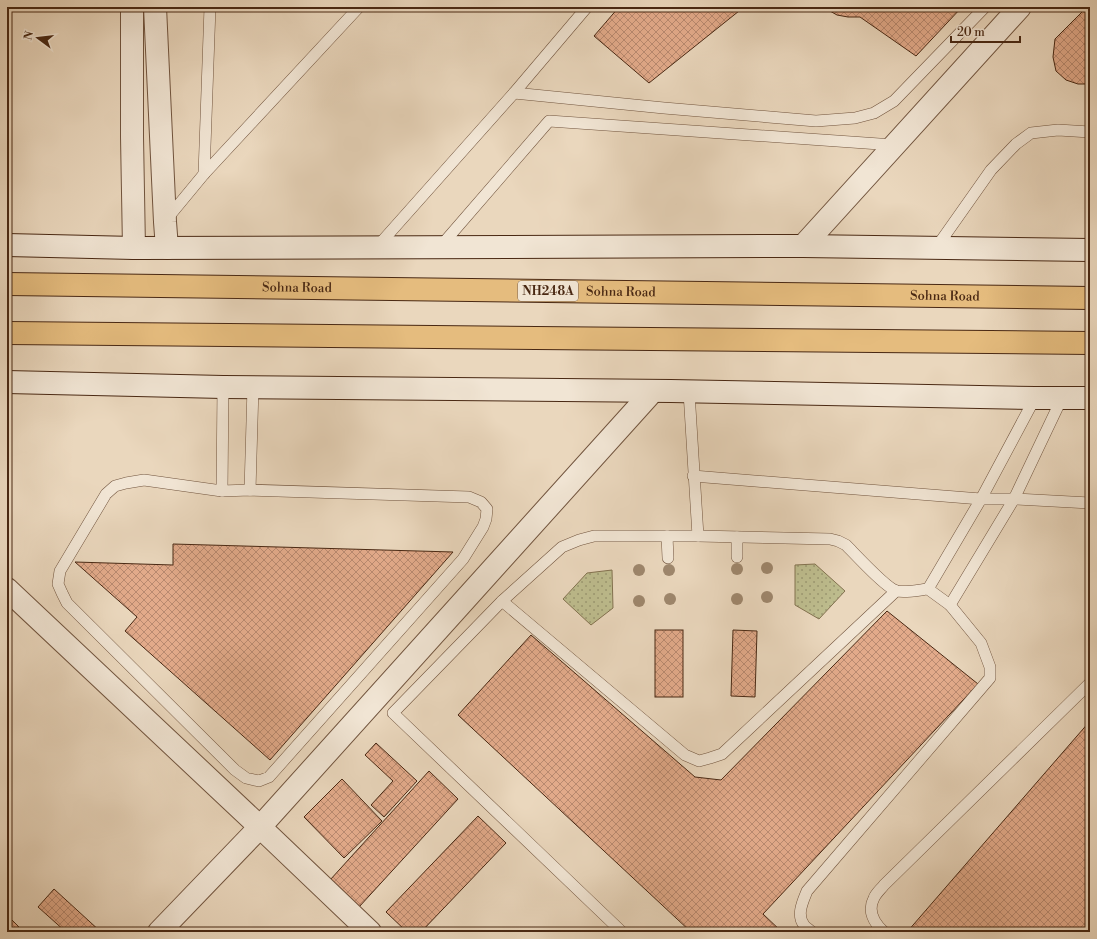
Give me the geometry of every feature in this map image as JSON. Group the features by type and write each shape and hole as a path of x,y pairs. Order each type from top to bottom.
{"highway":[{"name":"Sohna Road","path":"7,284 1090,298"},
{"path":"7,333 1090,343"}],"main road":[{"path":"132,7 134,248"},
{"path":"155,7 167,248"},
{"path":"803,246 1020,7"},
{"path":"132,137 162,136"},
{"path":"7,245 134,248 803,246 1090,250"},
{"path":"7,382 223,387 652,391 1090,398"},
{"path":"159,932 260,827 652,391"},
{"path":"7,589 370,932"}],"lane":[{"path":"204,174 210,7"},
{"path":"165,222 204,174 359,7"},
{"path":"377,247 514,93 587,7"},
{"path":"514,93 816,121 855,118 874,113 894,100 985,7"},
{"path":"440,247 550,121 894,145"},
{"path":"936,248 992,170 1016,144 1032,133 1058,130 1090,132"},
{"path":"222,491 223,387"},
{"path":"250,490 253,387"},
{"path":"689,392 693,476 698,536"},
{"path":"928,589 981,499 1035,398"},
{"path":"950,605 1014,499 1062,398"},
{"path":"693,476 981,499 1014,499 1090,503"},
{"path":"144,480 222,491 250,490 469,498 481,502 487,509 483,527 463,559 269,777 259,781 246,778 235,770 67,603 58,584 60,570 106,494 115,486 126,482 144,480"},
{"path":"622,932 393,713 502,601 562,547 594,536 698,536 830,539 838,541 846,545 886,585 896,591 928,589 950,605 981,643 990,667 990,678 807,891 801,907 800,915 803,924 812,932"},
{"path":"667,536 668,558"},
{"path":"737,537 737,557"},
{"path":"502,601 685,755 699,761 722,754 896,591"},
{"path":"884,932 879,928 873,919 871,908 874,898 890,880 1090,683"}],"shaded area":[{"path":"815,564 845,591 819,619 795,605 795,565"},
{"path":"612,570 613,608 591,625 563,599 587,573"}],"building":[{"path":"619,7 744,7 649,83 594,36"},
{"path":"823,7 962,7 916,56 860,17 837,15"},
{"path":"1087,7 1090,7 1090,84 1078,84 1066,80 1056,71 1053,57 1055,39"},
{"path":"173,544 453,552 270,760 125,631 137,617 75,562 173,565"},
{"path":"887,611 978,684 763,914 782,932 691,932 458,715 531,635 695,777 721,780"},
{"path":"655,630 683,630 683,697 655,697"},
{"path":"733,630 757,631 755,697 731,696"},
{"path":"1090,721 1090,932 907,932"},
{"path":"376,743 417,781 384,817 371,805 393,781 365,755"},
{"path":"429,771 458,799 359,907 330,880"},
{"path":"342,779 382,821 344,858 304,817"},
{"path":"478,816 506,843 421,932 407,932 386,912"},
{"path":"54,889 101,932 66,932 38,907"},
{"path":"7,915 24,932 7,932"}]}
